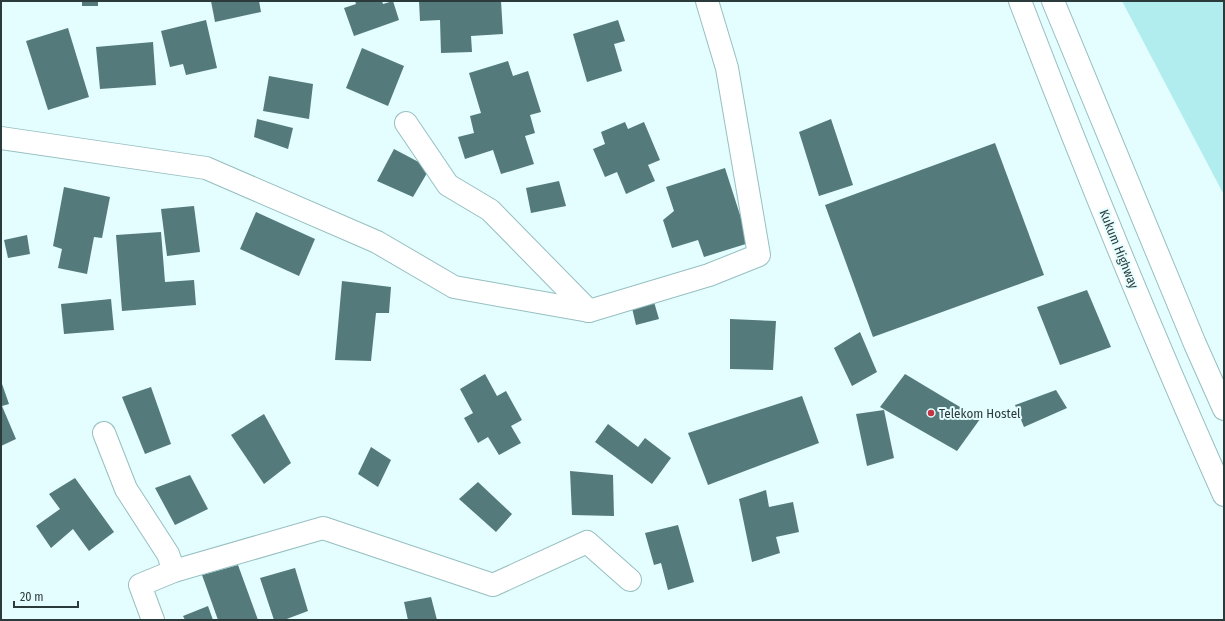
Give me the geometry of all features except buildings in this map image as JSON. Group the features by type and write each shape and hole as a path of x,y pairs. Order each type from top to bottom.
{"street":[{"path":"1,138 206,168 377,242 454,287 589,311 709,275 759,255 727,68 707,1"},
{"name":"Kukum Highway","path":"1020,1 1068,126 1129,275 1224,495"},
{"path":"1053,1 1195,344 1224,409"},
{"path":"406,123 448,185 490,210 589,311"},
{"path":"104,433 126,489 168,554 174,571"},
{"path":"153,620 140,585 174,571 323,528 493,585 587,542 630,580"}],"shaded area":[{"path":"1122,1 1224,1 1224,195"}],"place":[{"name":"Telekom Hostel","path":"931,413"}]}
